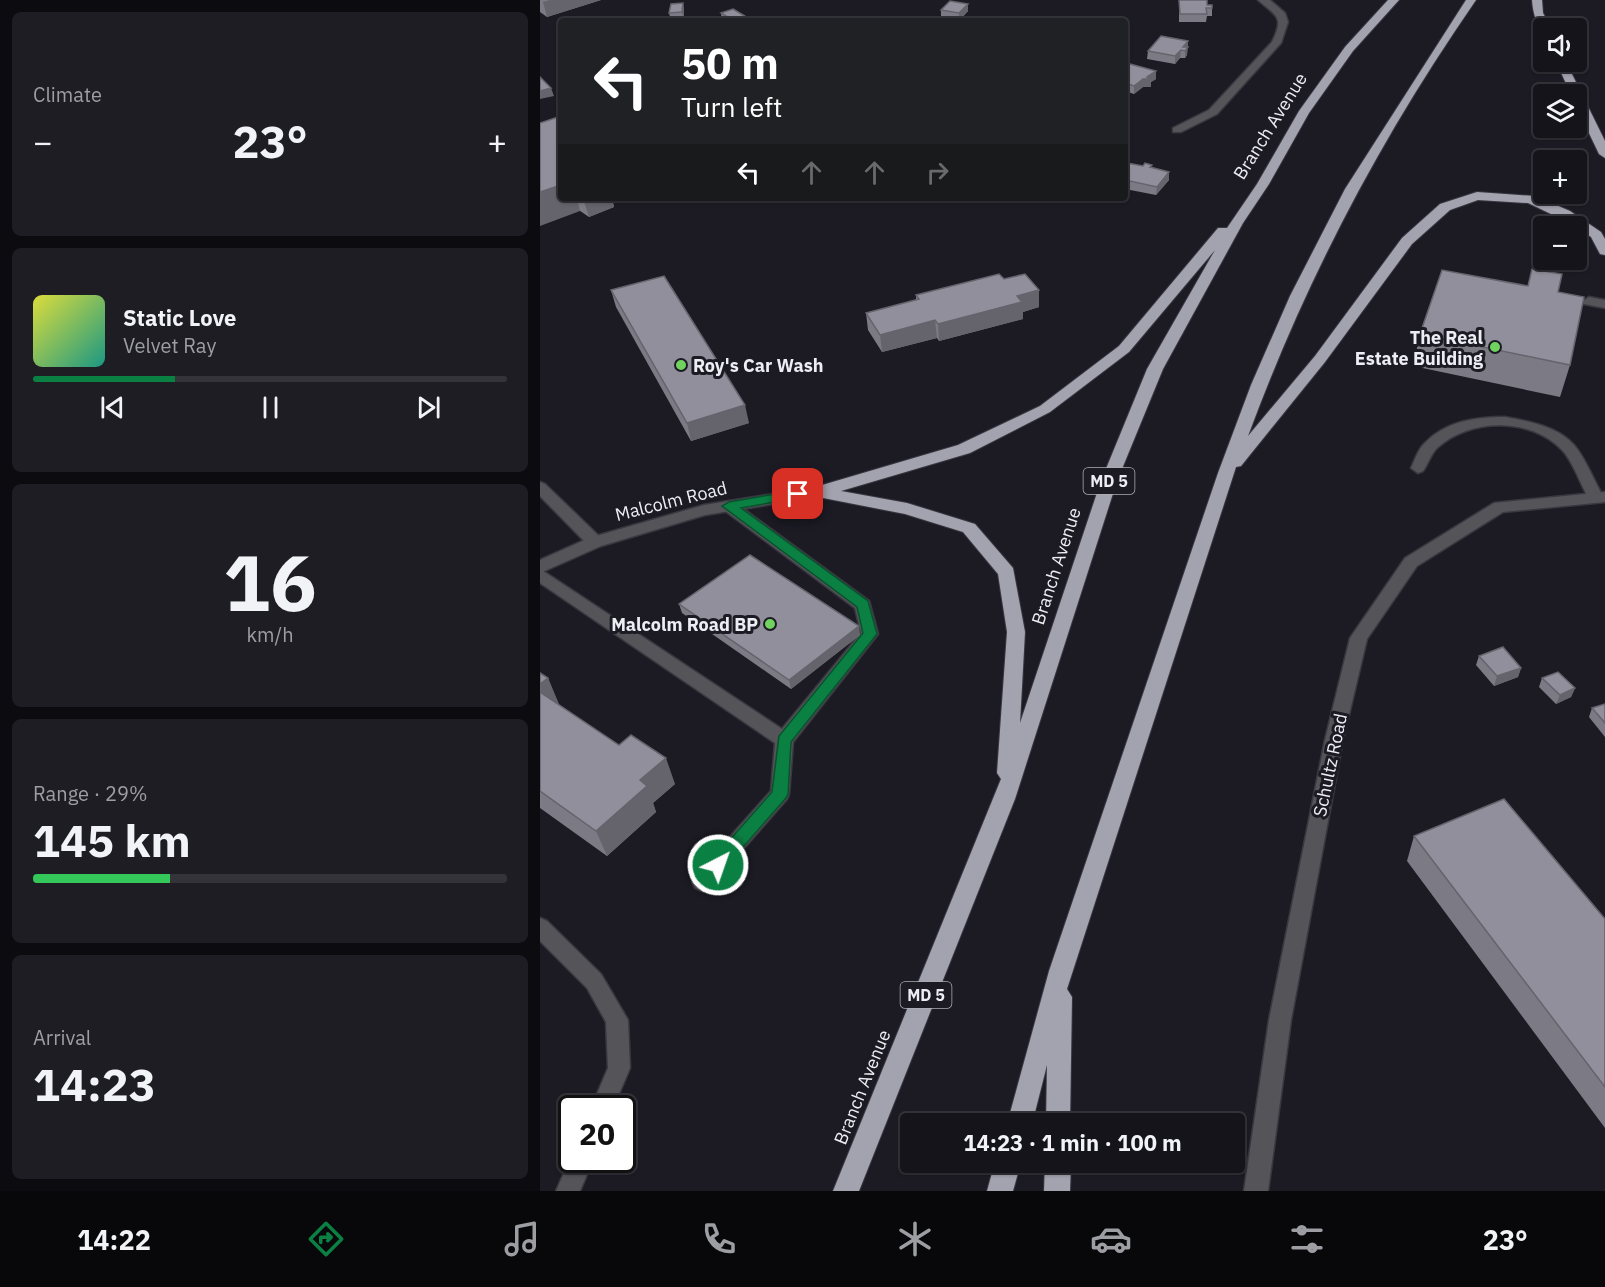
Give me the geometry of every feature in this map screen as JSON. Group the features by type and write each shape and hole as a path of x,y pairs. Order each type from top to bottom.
{"highway":[{"name":"Branch Avenue","path":"846,1191 1005,799 1109,481 1155,369 1236,223 1263,184 1303,112 1349,49 1395,0"},
{"path":"1022,1113 1060,971 1226,473 1259,385 1297,296 1351,189 1454,24 1472,0"},
{"path":"1537,0 1541,18"},
{"path":"1566,72 1605,154"},
{"path":"818,492 964,449 1045,409 1124,348 1263,184"},
{"path":"1226,473 1320,359 1407,241 1445,207 1477,196 1530,199 1565,214 1596,235 1605,251"},
{"path":"818,492 907,509 969,528 1007,572 1017,632 1005,799"},
{"path":"1058,1113 1060,971"},
{"path":"1000,1191 1005,1173"},
{"path":"1057,1191 1058,1173"}],"street":[{"path":"1177,130 1213,112 1276,43 1283,30 1284,16 1278,9 1263,0"},
{"path":"1589,301 1605,304"},
{"path":"1418,468 1429,447 1443,436 1473,422 1505,421 1544,432 1568,447 1600,497"},
{"path":"540,487 595,542"},
{"name":"Malcolm Road","path":"540,567 595,542 704,510 818,492"},
{"name":"Schultz Road","path":"1256,1191 1280,1020 1334,740 1359,638 1411,562 1499,507 1600,497"},
{"path":"702,882 780,794 784,740 870,634 863,605 729,506"},
{"path":"540,575 784,740"},
{"path":"540,927 594,981 617,1020 619,1068 608,1095"},
{"path":"568,1191 576,1173"}],"building":[{"path":"1179,0 1207,0 1207,5 1212,5 1212,8 1206,8 1207,14 1180,14"},
{"path":"950,1 968,4 959,13 941,10"},
{"path":"683,3 682,12 669,13 671,4"},
{"path":"733,9 748,18 729,18 721,13"},
{"path":"1161,36 1188,41 1183,47 1188,47 1175,56 1148,51"},
{"path":"1128,65 1156,71 1147,77 1151,79 1143,79 1134,86 1128,84"},
{"path":"540,77 551,88 540,91"},
{"path":"558,117 558,186 540,192 540,123"},
{"path":"1128,163 1143,166 1145,163 1152,165 1150,167 1169,172 1157,187 1128,181"},
{"path":"1532,269 1562,274 1558,292 1584,297 1570,365 1420,334 1442,270 1528,286"},
{"path":"999,274 1004,279 1025,274 1039,290 1017,296 1022,302 938,324 935,320 880,335 866,313 919,299 916,295"},
{"name":"Roy's Car Wash","path":"664,276 745,405 687,423 611,290"},
{"name":"Malcolm Road BP","path":"750,555 859,626 789,680 679,604"},
{"path":"1503,647 1521,668 1497,676 1479,656"},
{"path":"1558,672 1575,688 1560,695 1542,678"},
{"path":"540,673 548,678 540,684"},
{"path":"540,692 619,745 631,735 666,758 640,780 647,786 596,831 540,791"},
{"path":"1605,704 1605,723 1592,708"},
{"path":"1504,799 1605,919 1605,1087 1414,836"}],"place":[{"name":"The Real Estate Building","path":"1495,347"},
{"name":"Roy's Car Wash","path":"681,365"},
{"name":"Malcolm Road BP","path":"770,624"}],"route":[{"path":"718,865 780,794 784,740 870,634 863,605 729,506 798,494"}]}
